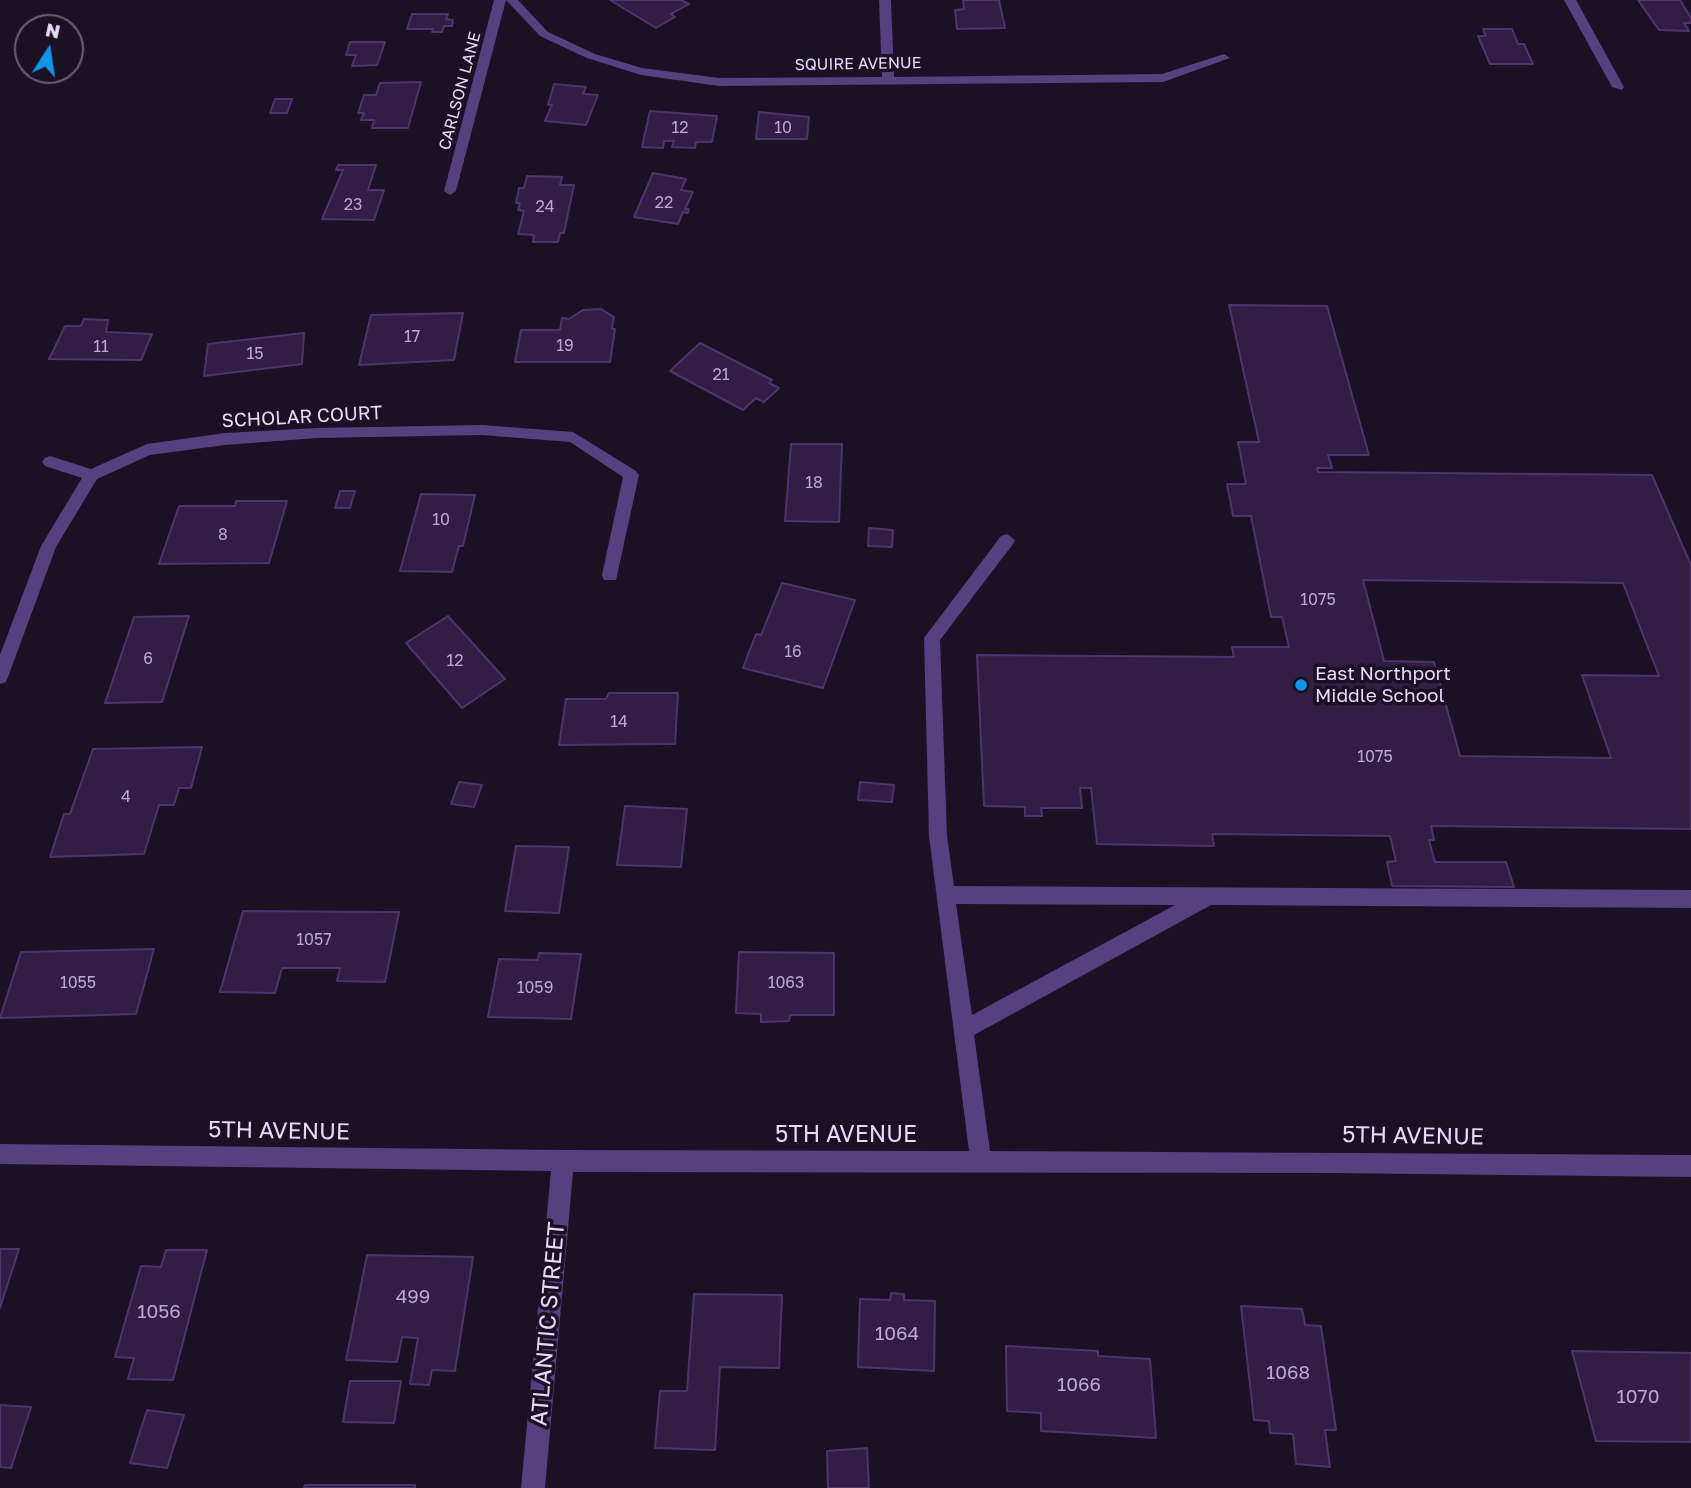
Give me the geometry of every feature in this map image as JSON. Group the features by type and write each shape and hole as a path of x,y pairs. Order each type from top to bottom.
{"street":[{"name":"CARLSON LANE","path":"450,191 500,0"},
{"name":"SQUIRE AVENUE","path":"512,0 544,34 591,56 641,71 719,82 1163,78 1224,58"},
{"path":"885,0 888,79"},
{"path":"1570,0 1618,87"},
{"name":"SCHOLAR COURT","path":"92,475 147,450 225,439 317,433 482,430 573,437 631,475 610,575"},
{"path":"0,677 50,546 92,475 50,462"},
{"path":"981,1161 937,836 932,638 1007,540"},
{"path":"945,895 1691,899"},
{"path":"963,1030 1207,897"},
{"name":"5TH AVENUE","path":"0,1154 563,1161 1328,1161 1691,1166"},
{"name":"ATLANTIC STREET","path":"533,1488 563,1161"}],"building":[{"path":"610,0 681,0 689,4 671,14 675,17 656,28"},
{"path":"963,0 999,0 1005,28 957,29 955,10 964,9"},
{"path":"1638,0 1680,0 1691,18 1691,23 1684,23 1689,31 1659,30"},
{"path":"412,14 448,14 446,19 453,20 452,26 444,26 442,32 432,32 433,29 407,29"},
{"path":"1483,29 1512,29 1518,44 1524,44 1533,64 1490,64 1478,36 1486,36"},
{"path":"350,42 385,42 377,65 352,66 356,55 346,55"},
{"path":"421,82 408,128 372,128 374,120 361,120 364,113 358,113 364,95 376,95 380,83"},
{"path":"554,84 586,87 583,94 598,95 586,125 545,121 552,105 548,105"},
{"path":"275,99 292,99 287,113 270,113"},
{"path":"650,111 717,116 712,142 696,142 695,148 672,147 674,141 664,141 663,148 642,147"},
{"path":"759,112 809,117 807,139 756,139"},
{"path":"338,165 376,165 368,190 384,190 374,220 322,219 343,170 336,170"},
{"path":"653,173 686,179 681,190 693,192 685,209 689,209 688,213 683,212 678,224 634,217"},
{"path":"527,176 562,177 560,185 574,185 564,233 560,233 558,242 533,242 534,235 518,234 524,211 518,210 520,203 516,203 519,188 524,188"},
{"path":"1229,305 1327,306 1369,455 1328,455 1332,468 1317,468 1318,472 1652,475 1691,565 1691,829 1431,826 1434,840 1429,840 1435,862 1506,862 1514,887 1392,886 1387,862 1396,861 1390,836 1212,834 1214,846 1097,844 1091,788 1080,788 1082,808 1041,808 1042,816 1025,816 1025,807 984,806 977,655 1234,657 1232,647 1289,647 1282,617 1271,617 1251,516 1233,516 1227,484 1246,484 1238,442 1259,442","holes":["1363,580 1623,583 1659,676 1582,675 1611,758 1460,756 1434,662 1384,661"]},
{"path":"601,309 614,317 610,362 515,362 521,330 560,330 562,318 569,319 583,310"},
{"path":"463,313 454,360 359,365 371,315"},
{"path":"84,319 108,320 106,332 152,334 141,360 49,359 65,326 81,326"},
{"path":"304,333 302,364 204,376 208,344"},
{"path":"700,343 772,380 769,383 779,388 764,402 756,398 743,410 670,371"},
{"path":"791,444 842,444 839,522 785,521"},
{"path":"340,491 355,491 350,508 335,508"},
{"path":"421,494 475,495 463,546 459,546 452,572 400,571"},
{"path":"236,501 287,501 269,563 159,564 179,506 235,506"},
{"path":"869,528 893,530 892,547 868,546"},
{"path":"782,583 855,600 823,688 743,668 756,634 761,635"},
{"path":"189,616 162,702 105,703 134,617"},
{"path":"448,616 505,679 462,708 406,643"},
{"path":"609,693 678,693 675,744 559,745 566,699 606,699"},
{"path":"202,747 191,788 179,788 174,805 159,805 144,854 50,857 64,814 70,814 93,749"},
{"path":"459,782 482,785 474,807 451,804"},
{"path":"860,782 894,785 892,802 858,800"},
{"path":"625,806 687,809 681,867 617,865"},
{"path":"516,846 569,847 559,913 505,911"},
{"path":"243,911 399,912 385,982 337,981 340,968 282,968 275,993 220,992"},
{"path":"154,949 136,1014 0,1018 21,952"},
{"path":"739,952 834,953 834,1015 790,1015 789,1021 761,1022 761,1014 736,1013"},
{"path":"539,953 581,954 571,1019 488,1017 499,959 538,960"},
{"path":"0,1249 19,1249 0,1308"},
{"path":"166,1250 207,1250 173,1380 128,1379 134,1358 115,1357 141,1266 161,1267"},
{"path":"367,1255 473,1257 455,1371 432,1370 429,1385 410,1384 418,1338 402,1337 397,1362 346,1360"},
{"path":"891,1293 904,1294 904,1300 935,1301 934,1371 858,1367 860,1299 890,1300"},
{"path":"694,1294 782,1295 779,1368 720,1367 715,1450 655,1448 660,1391 687,1391"},
{"path":"1241,1306 1302,1309 1305,1325 1321,1326 1336,1430 1325,1430 1330,1467 1296,1464 1293,1434 1270,1433 1269,1421 1254,1420"},
{"path":"1006,1346 1098,1351 1098,1356 1150,1359 1156,1438 1041,1431 1041,1413 1007,1411"},
{"path":"1572,1351 1691,1353 1691,1442 1596,1441"},
{"path":"350,1381 401,1381 394,1423 343,1422"},
{"path":"0,1405 31,1407 11,1468 0,1467"},
{"path":"147,1410 184,1415 167,1468 130,1463"},
{"path":"867,1448 869,1488 828,1488 827,1451"},
{"path":"305,1485 415,1485 415,1488 304,1488"}],"place":[{"name":"East Northport Middle School","path":"1301,685"}]}
